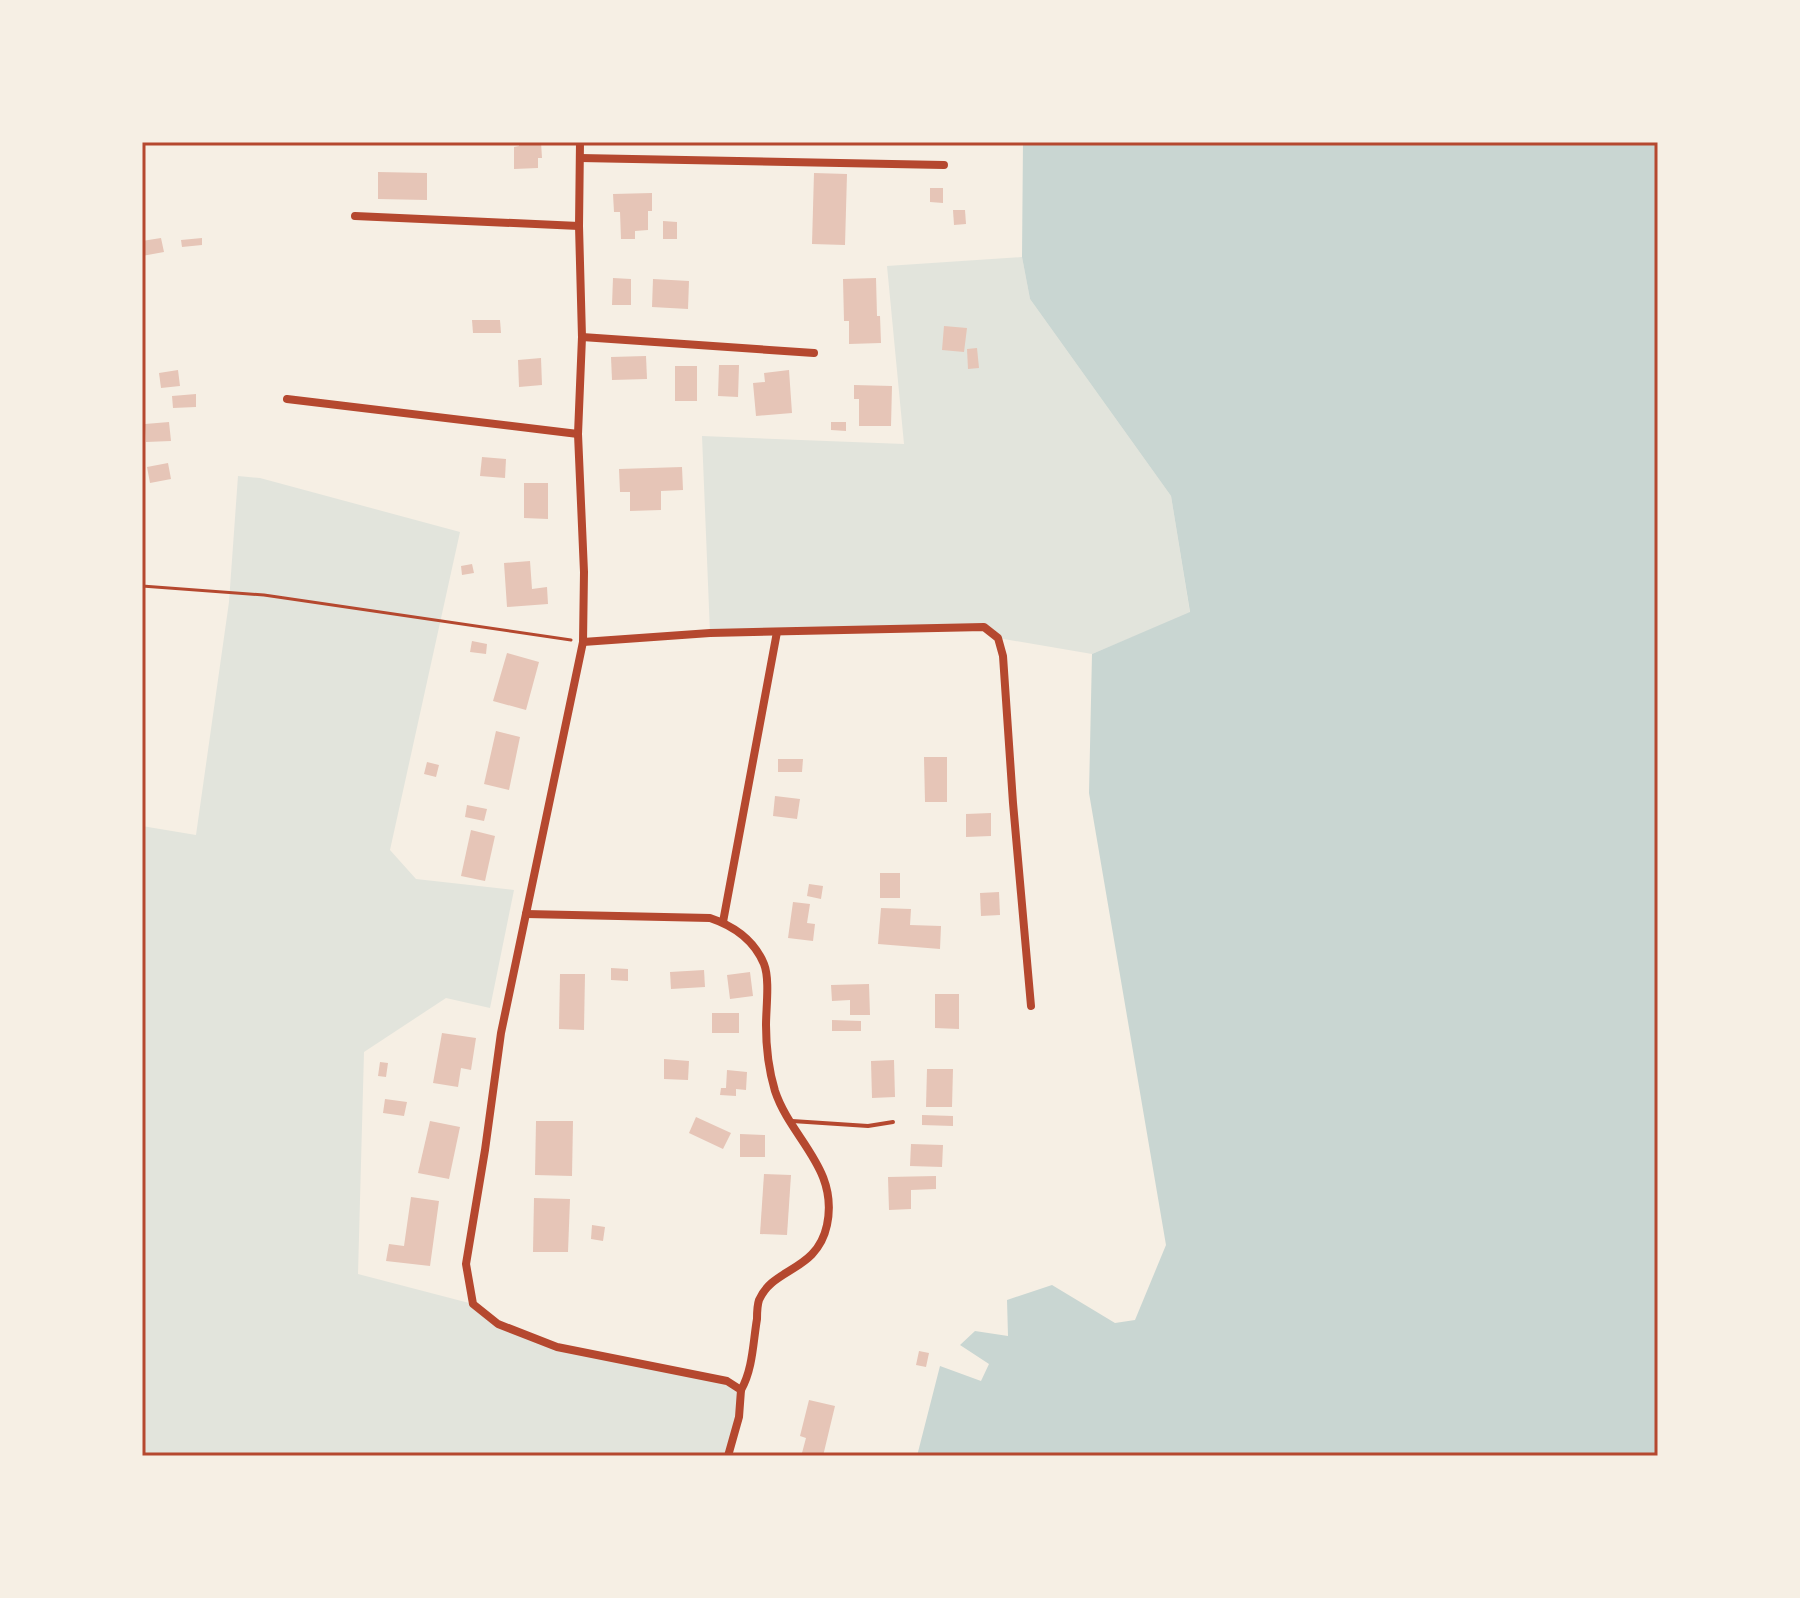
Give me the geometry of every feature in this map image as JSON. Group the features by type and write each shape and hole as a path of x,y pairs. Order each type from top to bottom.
{"street":[{"path":"580,142 582,337 578,434 584,572 583,642 501,1033 466,1264 473,1304 498,1324 557,1347 727,1381 741,1390"},
{"path":"580,158 944,165"},
{"path":"355,216 579,226"},
{"path":"582,337 814,353"},
{"path":"287,399 578,434"},
{"path":"583,642 710,633 984,627 998,638 1003,656 1031,1006"},
{"path":"723,922 777,632"},
{"path":"526,914 710,918 736,929 754,946 765,967 766,1030 776,1092 789,1121 818,1165 826,1185 829,1206 819,1246 809,1259 771,1283 759,1301 748,1377 741,1390 739,1417 728,1456"}],"lane":[{"path":"789,1121 868,1126 893,1122"}],"path":[{"path":"142,586 264,595 583,642"}],"shaded area":[{"path":"1023,142 1658,142 1658,1456 917,1456 940,1366 981,1381 989,1364 960,1345 975,1331 1008,1336 1007,1300 1052,1285 1115,1323 1135,1320 1166,1245 1089,793 1092,654 1190,612 1171,496 1030,299 1022,257"},
{"path":"1022,257 1030,299 1171,496 1190,613 1092,654 998,638 983,627 710,633 702,436 904,444 887,266"},
{"path":"238,476 260,478 460,532 390,850 416,879 514,890 490,1008 446,998 364,1052 358,1274 473,1304 498,1324 557,1347 727,1381 741,1390 728,1456 142,1456 142,826 196,835 229,602"}],"building":[{"path":"519,142 541,142 542,158 538,158 538,168 514,169 514,147 519,146"},
{"path":"378,172 427,173 427,200 378,199"},
{"path":"814,173 847,174 845,245 812,244"},
{"path":"930,188 943,188 943,203 930,202"},
{"path":"652,193 648,230 635,231 635,239 621,239 620,212 614,212 613,194"},
{"path":"953,210 965,210 966,224 954,225"},
{"path":"663,221 677,222 677,239 663,239"},
{"path":"161,238 164,252 142,256 142,241"},
{"path":"202,238 202,245 182,247 181,240"},
{"path":"613,278 631,279 631,305 612,305"},
{"path":"876,278 881,343 849,344 849,321 844,321 843,279"},
{"path":"653,279 689,281 688,309 652,307"},
{"path":"472,320 500,320 501,333 473,333"},
{"path":"944,326 967,328 964,352 942,350"},
{"path":"977,348 979,368 968,369 967,349"},
{"path":"646,356 647,379 612,380 611,357"},
{"path":"541,358 542,385 519,387 518,360"},
{"path":"719,365 739,365 738,397 718,396"},
{"path":"675,366 697,366 697,401 675,401"},
{"path":"178,370 180,386 161,388 159,373"},
{"path":"789,370 792,413 756,416 753,383 765,382 764,373"},
{"path":"854,385 892,386 891,426 859,426 859,399 854,399"},
{"path":"196,394 196,407 173,408 172,396"},
{"path":"169,422 171,441 146,442 145,424"},
{"path":"831,422 846,422 846,431 831,430"},
{"path":"482,457 506,459 505,478 480,476"},
{"path":"168,463 171,479 150,483 147,467"},
{"path":"682,467 683,490 661,491 661,510 630,511 630,492 620,492 619,469"},
{"path":"524,483 548,483 548,519 524,518"},
{"path":"530,561 532,589 547,587 548,604 507,607 504,563"},
{"path":"472,564 474,573 462,575 461,566"},
{"path":"472,641 487,644 486,654 470,652"},
{"path":"507,653 539,662 526,710 493,701"},
{"path":"496,731 520,737 509,790 484,784"},
{"path":"924,757 947,757 947,802 925,802"},
{"path":"778,759 803,759 802,772 778,772"},
{"path":"427,762 439,765 436,777 424,774"},
{"path":"775,796 800,799 797,819 773,816"},
{"path":"467,805 487,809 484,821 465,817"},
{"path":"991,813 991,836 966,837 966,814"},
{"path":"471,830 495,836 485,881 461,876"},
{"path":"880,873 900,873 900,898 880,898"},
{"path":"809,884 823,886 821,899 807,896"},
{"path":"999,892 1000,915 981,916 980,893"},
{"path":"793,902 810,904 807,923 815,924 813,941 788,938"},
{"path":"881,908 911,909 910,925 941,926 940,949 878,944"},
{"path":"611,968 628,969 628,981 611,980"},
{"path":"704,970 705,987 671,989 670,972"},
{"path":"750,972 753,996 730,999 727,975"},
{"path":"560,974 585,974 584,1030 559,1029"},
{"path":"869,984 870,1015 850,1015 850,1000 832,1001 831,985"},
{"path":"935,994 959,994 959,1029 935,1028"},
{"path":"712,1013 739,1013 739,1033 712,1033"},
{"path":"832,1020 861,1021 861,1031 832,1031"},
{"path":"442,1033 476,1038 471,1070 461,1068 458,1087 433,1083"},
{"path":"664,1059 689,1061 688,1080 664,1079"},
{"path":"894,1060 895,1097 872,1098 871,1061"},
{"path":"380,1062 388,1063 386,1077 378,1076"},
{"path":"927,1069 953,1069 952,1107 926,1107"},
{"path":"727,1070 747,1072 746,1090 736,1089 736,1096 720,1095 721,1088 726,1088"},
{"path":"385,1099 407,1102 404,1116 383,1113"},
{"path":"922,1115 953,1116 953,1126 922,1125"},
{"path":"696,1117 731,1133 723,1149 689,1133"},
{"path":"430,1121 460,1127 449,1179 418,1173"},
{"path":"536,1121 573,1121 572,1176 535,1175"},
{"path":"740,1134 765,1135 765,1157 740,1157"},
{"path":"911,1144 943,1145 942,1167 910,1166"},
{"path":"764,1174 791,1175 787,1235 760,1234"},
{"path":"936,1176 936,1189 911,1190 911,1209 889,1210 888,1177"},
{"path":"411,1197 439,1201 430,1266 386,1261 389,1244 404,1246"},
{"path":"534,1198 570,1199 568,1252 533,1252"},
{"path":"592,1225 605,1227 603,1241 591,1239"},
{"path":"919,1351 929,1353 926,1367 916,1365"},
{"path":"809,1400 835,1406 823,1456 802,1453 806,1438 800,1436"}]}
